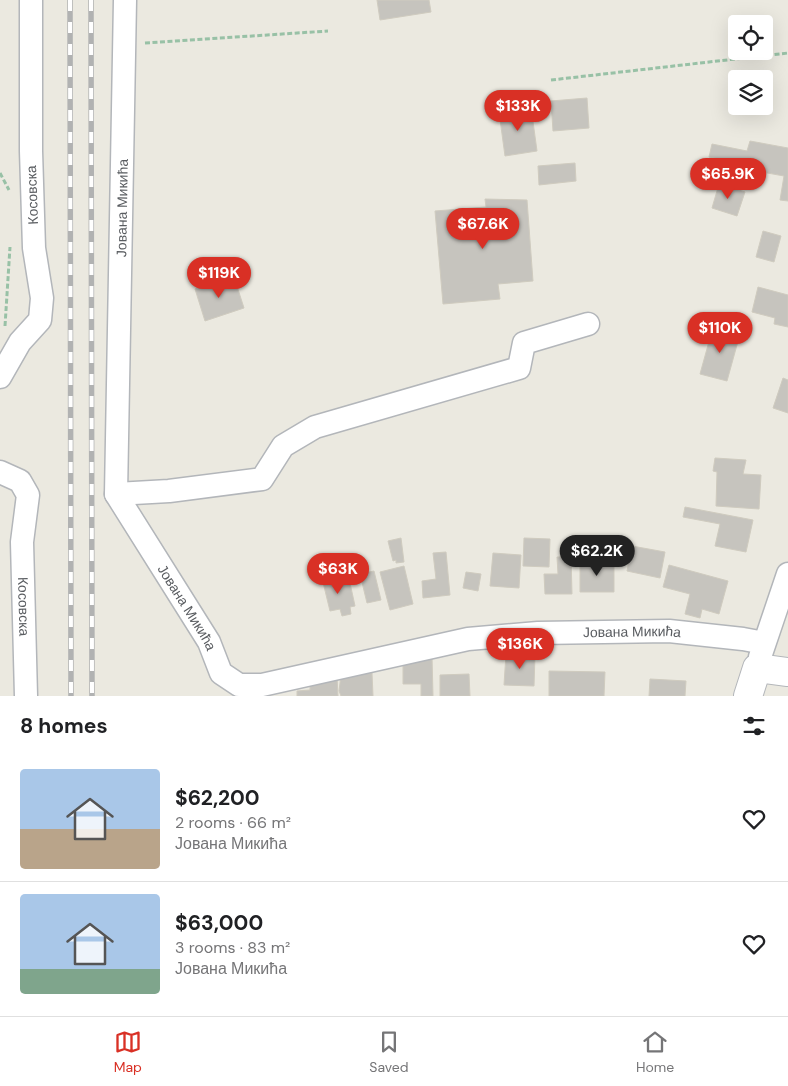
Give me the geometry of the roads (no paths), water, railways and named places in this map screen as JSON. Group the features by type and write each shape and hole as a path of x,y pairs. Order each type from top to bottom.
{"street":[{"name":"Косовска","path":"0,377 20,342 40,320 42,298 34,248 31,150 31,0"},
{"name":"Јована Микића","path":"125,0 116,494 210,642 221,673 239,685 262,685 468,639 538,633 668,631 743,639 760,656"},
{"path":"116,494 169,492 262,479 283,446 315,428 519,368 524,343 588,324"},
{"name":"Косовска","path":"0,472 20,481 28,495 22,542 26,696"},
{"path":"748,696 788,574"},
{"path":"760,656 788,672"}],"railway":[{"path":"70,0 71,696"},
{"path":"91,0 92,696"}]}
